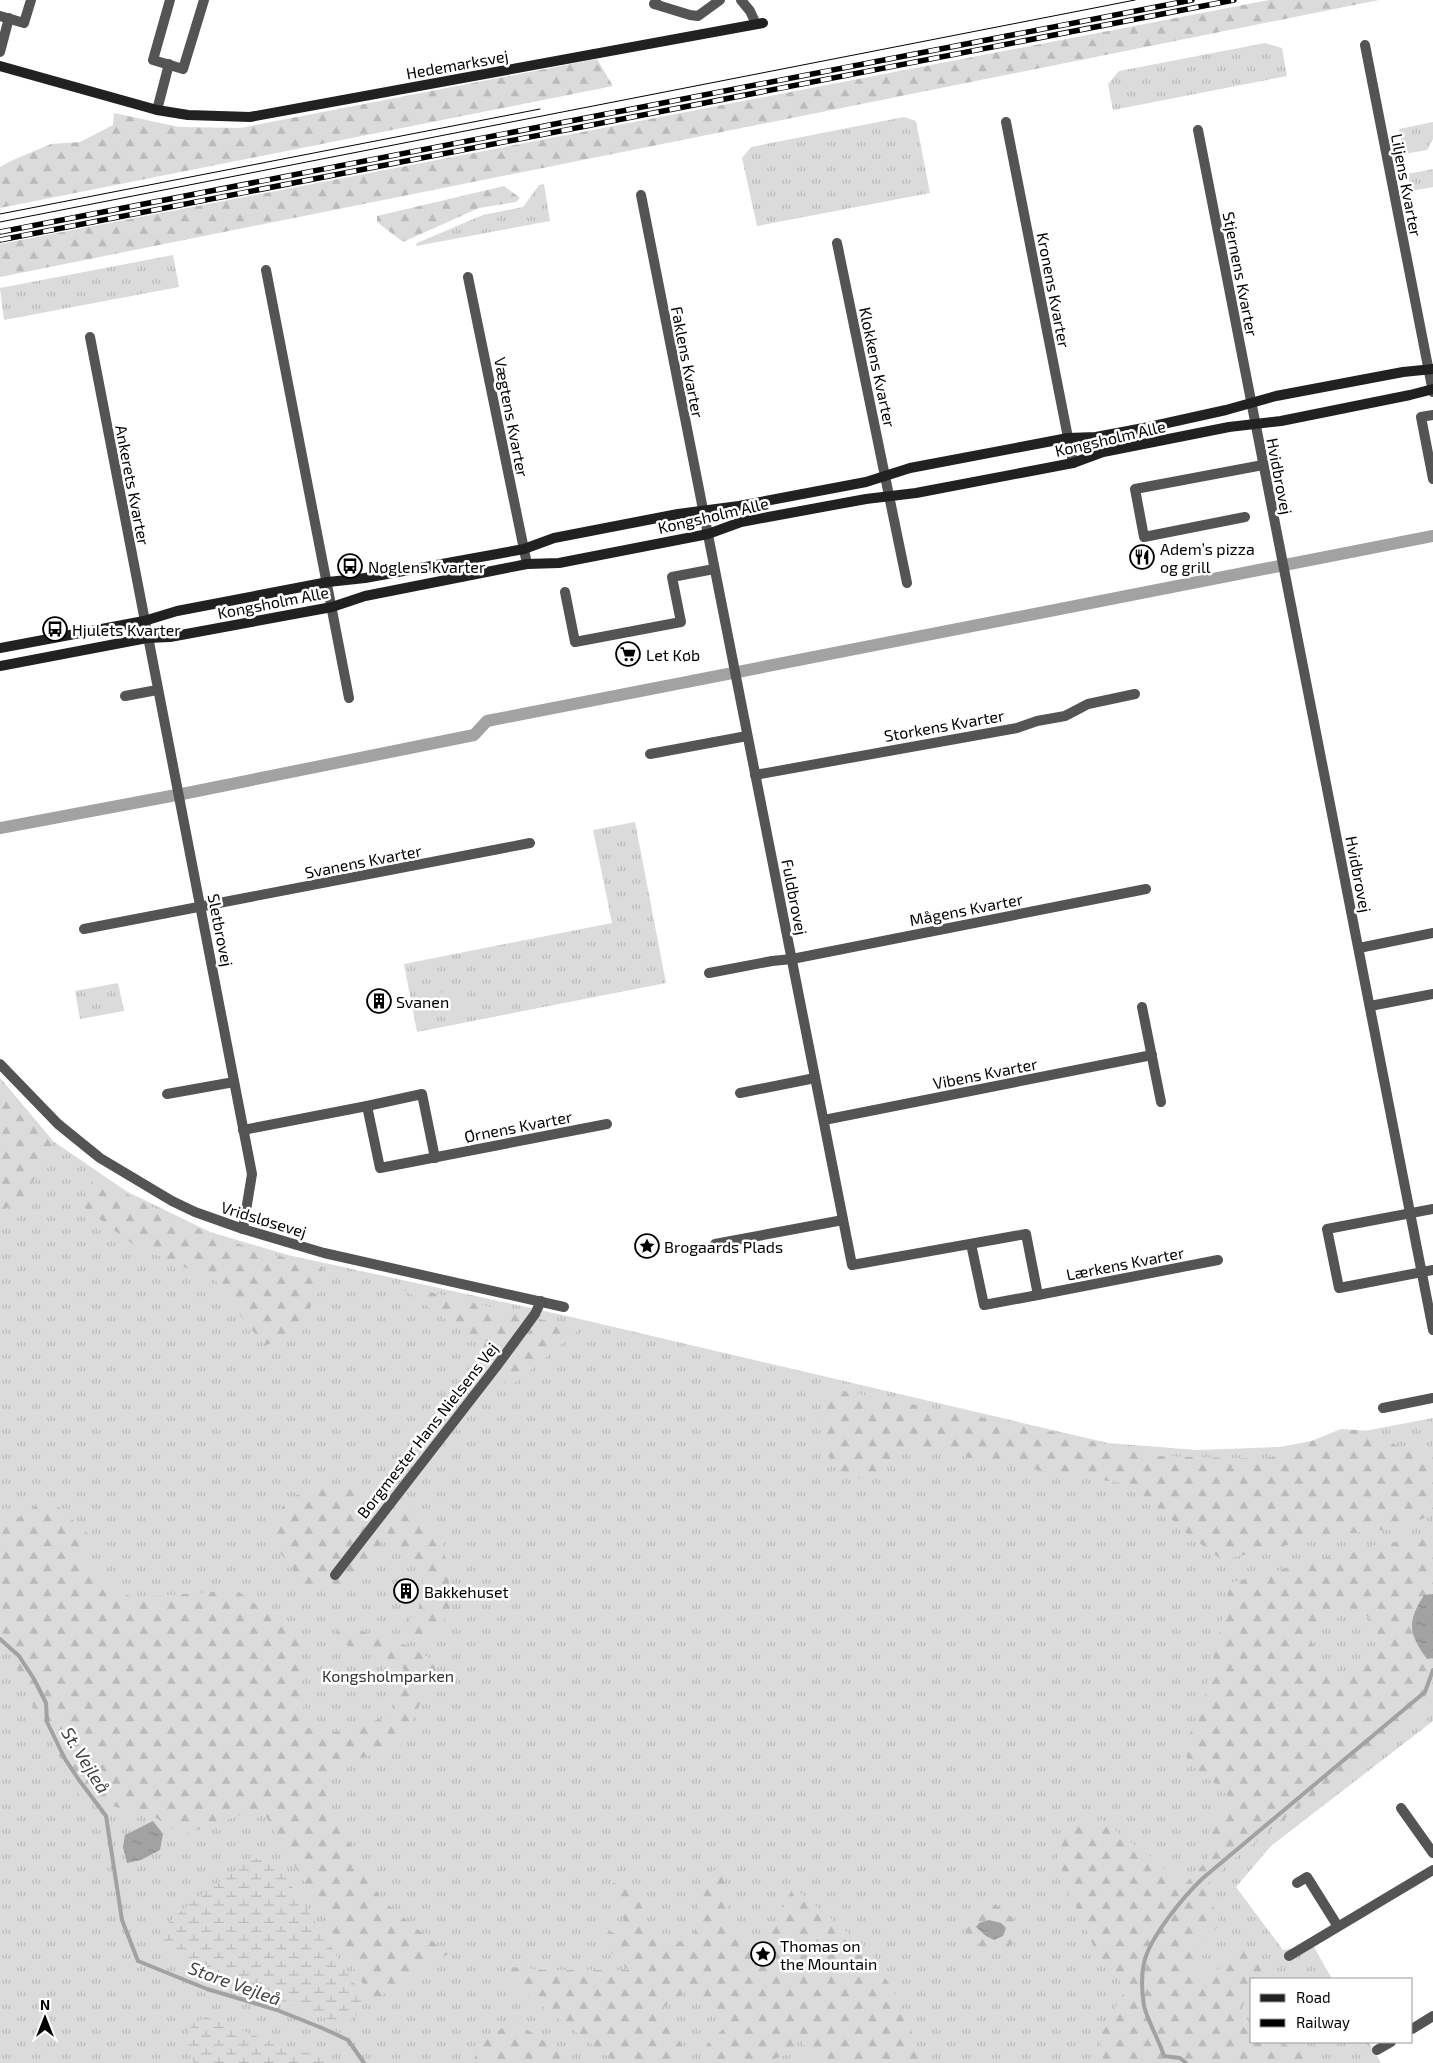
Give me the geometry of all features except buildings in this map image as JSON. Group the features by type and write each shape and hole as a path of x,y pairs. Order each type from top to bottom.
{"street":[{"path":"0,52 4,17 24,23 31,0"},
{"path":"170,0 153,60 183,69 204,0"},
{"path":"656,0 654,4 698,16 720,0"},
{"name":"Hedemarksvej","path":"0,66 157,110 224,118 250,117 759,23 741,0"},
{"name":"Liljens Kvarter","path":"1365,45 1431,369 1433,390"},
{"path":"157,110 169,64"},
{"name":"Kronens Kvarter","path":"1006,122 1073,463"},
{"name":"Stjernens Kvarter","path":"1198,130 1254,424"},
{"name":"Faklens Kvarter","path":"641,195 708,534"},
{"name":"Klokkens Kvarter","path":"837,243 907,583"},
{"path":"266,270 349,698"},
{"name":"Vægtens Kvarter","path":"468,277 527,564"},
{"name":"Ankerets Kvarter","path":"90,337 147,638"},
{"name":"Kongsholm Alle","path":"0,648 144,621 177,611 328,582 365,578 524,549 554,538 702,510 748,505 866,482 910,468 1068,438 1096,437 1226,410 1276,396 1403,372 1431,369"},
{"name":"Kongsholm Alle","path":"0,666 147,638 170,637 332,607 365,596 527,564 559,563 708,534 741,522 1073,463 1103,452 1229,426 1281,421 1433,390"},
{"path":"1433,415 1420,417 1433,479"},
{"name":"Hvidbrovej","path":"1254,424 1287,583 1433,1330"},
{"path":"1245,517 1144,537 1135,489 1263,465"},
{"name":"Fuldbrovej","path":"708,534 852,1265 971,1244"},
{"path":"565,592 575,642 681,622 672,577 714,569"},
{"name":"Sletbrovej","path":"147,638 202,908 252,1174 243,1229"},
{"path":"125,696 157,690"},
{"name":"Storkens Kvarter","path":"755,775 1017,728 1065,716 1088,704 1135,694"},
{"path":"650,754 747,736"},
{"name":"Svanens Kvarter","path":"84,929 202,908 530,843"},
{"name":"Mågens Kvarter","path":"709,973 772,961 792,960 1146,889"},
{"path":"1359,948 1433,934"},
{"path":"1370,1006 1433,994"},
{"path":"1142,1007 1161,1102"},
{"name":"Vibens Kvarter","path":"824,1120 1152,1055"},
{"name":"Vridsløsevej","path":"0,1064 58,1124 100,1158 172,1201 195,1212 243,1229 324,1253 564,1306"},
{"path":"740,1093 815,1078"},
{"path":"167,1094 234,1082"},
{"path":"243,1130 422,1094 435,1158"},
{"name":"Ørnens Kvarter","path":"367,1106 380,1168 607,1124"},
{"path":"1433,1209 1327,1229 1339,1288 1433,1270"},
{"path":"715,1244 844,1220"},
{"path":"971,1244 1026,1234 1038,1295"},
{"name":"Lærkens Kvarter","path":"971,1244 984,1305 1218,1260"},
{"name":"Borgmester Hans Nielsens Vej","path":"335,1575 496,1367 535,1314 541,1301"},
{"path":"1383,1408 1433,1398"},
{"path":"1401,1808 1433,1853"},
{"path":"1289,1956 1337,1925 1433,1870"},
{"path":"1297,1882 1307,1877 1337,1925"},
{"path":"1413,2028 1433,2016"},
{"path":"1377,2050 1390,2043"}],"green space":[{"path":"1269,0 1379,0 0,277 0,244"},
{"path":"1265,43 1282,48 1287,76 1113,110 1108,84 1119,71"},
{"path":"597,59 613,86 0,208 0,167 51,144 80,142 113,125 114,113 179,127 240,128"},
{"path":"904,117 916,121 930,193 757,226 742,158 751,147"},
{"path":"1433,122 1433,139 1427,150 1404,154 1399,129"},
{"path":"1433,169 1433,187 1411,191 1407,174"},
{"path":"544,184 550,221 416,246 417,243 483,215 523,207 539,185"},
{"path":"504,186 520,198 516,202 479,208 403,242 377,222 377,216"},
{"path":"173,255 179,287 4,320 0,288"},
{"path":"635,822 666,983 417,1032 404,964 612,923 593,830"},
{"path":"118,983 124,1011 80,1019 75,991"},
{"path":"460,989 464,1010 416,1019 412,998"},
{"name":"Kongsholmparken","path":"0,1078 53,1141 126,1191 210,1232 288,1255 567,1316 1108,1443 1197,1450 1280,1447 1433,1418 1433,1721 1271,1846 1236,1887 1283,1950 1313,1945 1331,1978 1250,1978 1250,2043 1370,2043 1381,2063 0,2063"},
{"path":"0,1078 53,1141 24,1199 0,1211"},
{"path":"94,1176 149,1206 206,1232 274,1255 323,1267 317,1296 299,1328 265,1346 230,1303 216,1281 134,1245 82,1206"},
{"path":"397,1284 580,1329 507,1389 494,1355"},
{"path":"823,1387 1035,1428 1158,1456 1267,1459 1341,1429 1371,1431 1403,1449 1433,1452 1433,1515 1393,1529 1330,1535 1222,1560 1185,1532 1165,1513 1121,1483 990,1462 919,1447 899,1452 872,1480 841,1475 828,1456 821,1430"},
{"path":"359,1483 413,1506 443,1541 452,1605 434,1639 396,1628 418,1612 424,1573 402,1548 382,1541 368,1571 342,1594 306,1587 281,1554 270,1526 285,1503 309,1487"},
{"path":"48,1497 89,1535 81,1562 132,1598 236,1590 301,1637 304,1727 335,1732 391,1716 404,1669 335,1640 340,1624 408,1646 439,1663 400,1747 328,1767 327,1802 381,1899 448,1954 373,2001 261,1808 183,1835 156,1818 80,1797 36,1711 12,1656 0,1644 0,1505 15,1520"},
{"path":"1433,1536 1433,1707 1425,1707 1229,1863 1203,1888 1212,1902 1220,1925 1193,1947 1197,1974 1216,1972 1238,1943 1268,1978 1250,1978 1250,2001 1245,2001 1236,2020 1250,2032 1250,2043 1287,2045 1317,2063 1103,2063 1100,2033 1126,1989 1097,1954 1068,1890 1058,1857 1067,1830 1102,1820 1185,1884 1207,1860 1208,1834 1228,1796 1188,1762 1185,1746 1205,1697 1230,1583 1370,1546","holes":["1337,1602 1369,1617 1378,1643 1361,1673 1334,1676 1317,1660 1310,1634"]},
{"path":"252,1859 275,1860 355,1984 363,2002 354,2020 342,2023 330,2020 191,1965 169,1951 162,1936 169,1922 195,1899"},
{"path":"725,1868 728,1929 764,1948 793,1887 870,1951 908,2017 919,2063 815,2063 800,2038 791,2053 763,2063 716,2063 706,2046 726,2026 692,1988 662,2008 689,2063 616,2063 511,1982 511,1967 545,1970 628,1970 575,1916 630,1940 612,1883 632,1883 655,1940 693,1942 704,1872"},
{"path":"996,1905 1017,1922 1017,1940 1002,1951 985,1951 966,1932 970,1910"},
{"path":"206,2017 296,2051 318,2055 331,2063 194,2063 186,2040 192,2024"},
{"path":"514,2021 577,2063 473,2063 481,2041"}],"water":[{"path":"1433,1594 1433,1658 1427,1659 1416,1642 1413,1634 1412,1620 1418,1604 1424,1595"},
{"path":"153,1821 163,1834 160,1850 141,1860 127,1863 123,1847 125,1835"},
{"path":"989,1920 1001,1923 1006,1928 1003,1936 994,1940 976,1927 979,1923"}],"waterway":[{"path":"0,828 187,793 474,735 487,721 1433,536"},
{"name":"Store Vejleå","path":"0,1639 19,1656 34,1679 46,1703 47,1722 65,1759 106,1816 122,1920 138,1961 207,1989 277,2010 322,2028 348,2040 364,2063"},
{"path":"1186,2063 1180,2058 1164,2056 1144,2006 1142,1985 1144,1963 1147,1953 1160,1930 1186,1895 1203,1878 1425,1692 1433,1670"}],"tram line":[{"path":"0,222 1135,0"},
{"path":"0,214 540,109"}],"railway":[{"path":"0,232 1192,0"},
{"path":"0,240 1234,0"}],"place":[{"name":"Adem’s pizza og grill","path":"1142,557"},
{"name":"Nøglens Kvarter","path":"350,566"},
{"name":"Hjulets Kvarter","path":"55,629"},
{"name":"Let Køb","path":"628,654"},
{"name":"Svanen","path":"379,1001"},
{"name":"Brogaards Plads","path":"647,1246"},
{"name":"Bakkehuset","path":"406,1591"},
{"name":"Thomas on the Mountain","path":"763,1954"}],"water label":[{"name":"St. Vejleå","path":"86,1760"}]}
